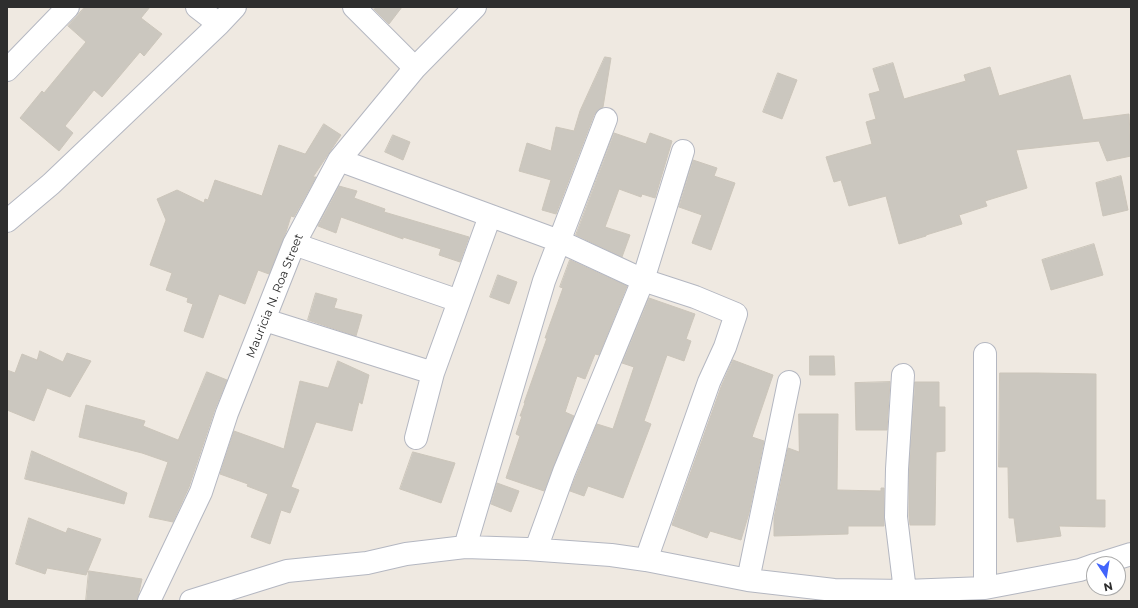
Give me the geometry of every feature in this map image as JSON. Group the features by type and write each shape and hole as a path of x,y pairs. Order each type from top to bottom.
{"street":[{"path":"7,70 68,7"},
{"path":"197,7 219,24"},
{"path":"7,221 51,184 235,7"},
{"path":"354,7 415,68"},
{"name":"Mauricia N. Roa Street","path":"149,601 201,492 228,413 294,244 339,160 415,68 475,7"},
{"path":"465,547 544,281 606,119"},
{"path":"536,550 564,472 643,280 683,151"},
{"path":"339,160 559,242 643,280 695,297 736,314 726,347 709,382 646,560"},
{"path":"416,438 433,373 490,216"},
{"path":"294,244 459,301"},
{"path":"265,320 433,373"},
{"path":"985,354 985,588"},
{"path":"903,375 897,469 896,517 905,591"},
{"path":"748,580 789,382"},
{"path":"191,601 288,570 367,563 406,554 465,547 536,550 646,560 748,580 834,590 905,591 985,588 1086,568"}],"building":[{"path":"85,7 150,7 141,18 162,34 144,56 140,52 102,97 94,90 65,126 73,133 59,151 20,118 42,91 44,93 86,42 68,26"},
{"path":"376,7 402,7 389,24 374,9"},
{"path":"605,57 611,58 603,107 594,115 556,214 542,210 551,180 519,171 527,143 551,151 556,127 574,131 580,111"},
{"path":"893,63 904,99 966,81 964,75 990,67 999,96 1070,75 1083,120 1129,114 1131,156 1107,161 1099,141 1016,150 1027,188 985,201 987,206 959,215 962,224 899,244 886,196 849,206 841,180 834,182 826,157 872,144 866,122 876,119 869,94 880,91 873,69"},
{"path":"778,73 797,80 782,119 763,112"},
{"path":"324,124 341,135 313,177 316,177 294,217 291,216 269,274 258,270 245,304 219,294 203,338 184,331 193,304 187,302 188,298 166,290 172,273 150,265 166,220 157,199 177,190 204,203 205,199 208,200 215,180 262,196 279,145 305,154"},
{"path":"614,133 646,144 650,133 672,141 655,198 642,194 641,197 619,189 605,227 630,235 622,257 576,235"},
{"path":"393,135 410,142 403,160 385,152"},
{"path":"693,160 717,168 714,176 735,183 711,250 692,243 702,215 679,207"},
{"path":"1121,176 1128,210 1103,216 1096,183"},
{"path":"339,186 357,191 354,198 385,209 384,212 469,237 460,262 439,255 441,249 403,237 403,239 341,217 336,233 318,226"},
{"path":"1094,244 1103,275 1051,290 1042,260"},
{"path":"570,260 627,286 599,355 595,354 585,379 577,376 565,412 574,416 544,491 506,478 520,436 516,434 522,416 520,416 547,338 545,338 563,288 560,287"},
{"path":"498,275 517,282 509,304 490,297"},
{"path":"316,293 337,299 334,308 362,315 356,336 308,320"},
{"path":"649,298 695,314 686,339 691,341 684,361 667,355 644,421 651,424 623,498 588,486 584,496 570,491 597,424 613,429 634,367 622,363"},
{"path":"40,351 63,362 67,353 91,361 70,397 47,388 34,421 7,410 7,370 15,373 22,354 37,360"},
{"path":"810,356 834,356 835,375 810,375"},
{"path":"733,360 773,375 752,437 764,441 749,513 741,540 710,531 707,538 672,525 721,387"},
{"path":"338,361 369,375 362,404 359,402 352,431 316,422 291,487 299,490 290,513 281,510 270,544 251,537 268,494 247,486 248,484 220,474 234,431 284,449 300,381 328,388"},
{"path":"207,372 227,380 215,409 189,487 173,522 149,517 168,462 142,453 79,437 86,405 145,421 143,426 178,440"},
{"path":"1000,373 1096,374 1096,500 1105,500 1105,527 1059,526 1061,536 1017,542 1014,518 1009,518 1008,467 999,467"},
{"path":"890,382 887,430 856,430 855,383"},
{"path":"915,382 939,382 939,407 945,407 945,451 936,452 935,525 910,525 909,470"},
{"path":"799,414 838,414 837,490 881,491 881,488 884,488 884,526 848,526 848,534 774,536 774,518 788,448 799,452"},
{"path":"32,451 127,493 124,504 25,479"},
{"path":"413,452 455,463 441,503 400,489"},
{"path":"497,483 519,491 511,512 491,504"},
{"path":"29,518 66,533 68,528 101,539 86,575 47,568 45,574 16,564"},
{"path":"89,571 142,579 137,601 86,601"}]}
